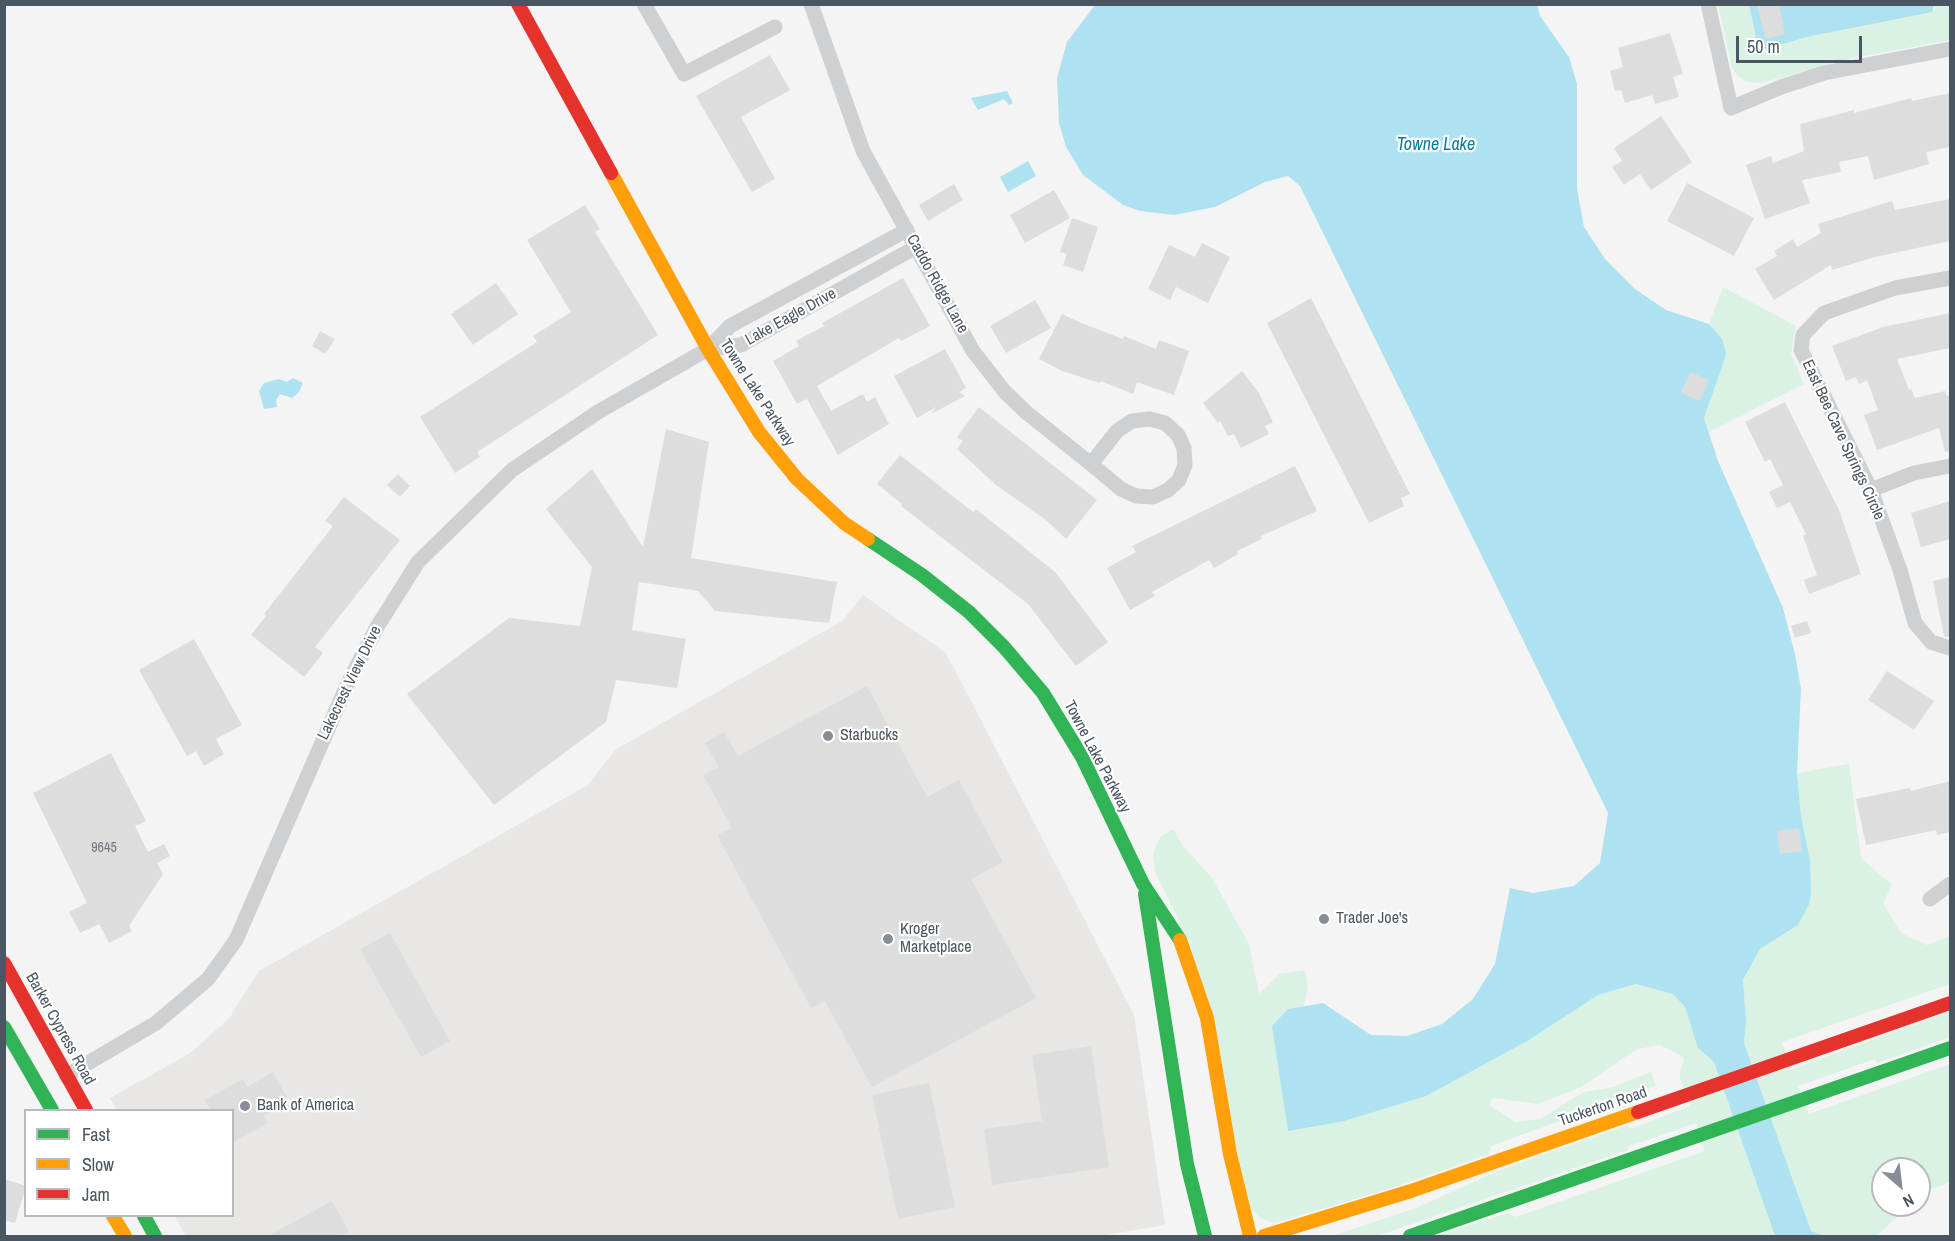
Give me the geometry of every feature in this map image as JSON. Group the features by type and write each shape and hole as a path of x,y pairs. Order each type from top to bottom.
{"street":[{"name":"Towne Lake Parkway","path":"518,4 708,349 759,432 798,480 844,523 922,575 969,612 1004,647 1044,693 1083,758 1143,884 1179,938 1197,984 1207,1018 1230,1154 1250,1236"},
{"path":"644,4 684,74 775,27"},
{"name":"Caddo Ridge Lane","path":"811,4 855,133 916,248 986,370 1027,413 1121,489 1137,496 1153,497 1168,490 1179,480 1185,465 1185,448 1178,435 1165,423 1150,418 1132,421 1117,431 1091,464"},
{"path":"1708,4 1731,108 1780,87 1824,73 1950,49"},
{"name":"Lake Eagle Drive","path":"708,349 730,326 907,230"},
{"name":"Lake Eagle Drive","path":"708,349 741,345 916,248"},
{"name":"East Bee Cave Springs Circle","path":"1950,278 1895,288 1824,313 1803,335 1801,350 1871,490 1900,570 1915,623 1930,642 1950,648"},
{"name":"Lakecrest View Drive","path":"66,1076 156,1023 208,980 236,940 348,683 376,627 418,562 512,470 598,412 708,349"},
{"path":"1871,490 1914,473 1950,466"},
{"name":"Towne Lake Parkway","path":"1143,884 1187,1164 1206,1236"},
{"path":"1930,899 1950,884"},
{"name":"Barker Cypress Road","path":"4,963 85,1109"},
{"name":"Tuckerton Road","path":"1264,1236 1411,1191 1950,1003"},
{"path":"4,1015 28,1038"},
{"path":"4,1027 51,1109"},
{"path":"1410,1236 1689,1141 1950,1048"},
{"path":"44,1065 56,1074 66,1076"},
{"path":"113,1217 124,1236"},
{"path":"145,1217 156,1236"}],"shaded area":[{"path":"863,595 946,653 1134,1015 1165,1225 1100,1236 186,1236 176,1217 234,1217 234,1109 116,1109 110,1098 192,1052 230,1017 259,971 588,785 615,750 842,621"}],"green space":[{"path":"1718,5 1749,5 1758,47 1762,50 1811,36 1935,9 1934,5 1950,5 1950,40 1843,60 1761,83 1747,82 1732,68"},
{"path":"1723,287 1796,326 1791,354 1804,384 1709,432 1704,418 1723,364 1722,339 1709,324"},
{"path":"1849,764 1861,858 1892,885 1883,903 1901,933 1927,945 1950,936 1950,984 1782,1042 1792,1069 1950,1012 1950,1037 1877,1063 1875,1059 1798,1086 1809,1114 1950,1064 1950,1182 1931,1189 1931,1157 1871,1157 1871,1217 1897,1217 1876,1236 1825,1236 1811,1231 1744,1043 1746,1021 1743,981 1760,949 1798,925 1801,816 1797,773"},
{"path":"1173,829 1183,846 1212,878 1249,944 1259,994 1279,974 1305,970 1308,988 1304,1006 1288,1009 1289,1131 1529,1040 1598,995 1636,984 1674,994 1685,1007 1698,1048 1714,1062 1775,1236 1436,1236 1508,1213 1516,1217 1705,1151 1696,1123 1627,1147 1628,1150 1377,1236 1332,1236 1416,1208 1500,1170 1628,1125 1630,1129 1690,1106 1680,1078 1680,1069 1684,1061 1682,1056 1660,1045 1637,1049 1581,1087 1538,1104 1493,1098 1489,1105 1515,1122 1540,1119 1584,1092 1613,1087 1651,1072 1656,1086 1491,1146 1489,1154 1392,1188 1274,1223 1260,1218 1251,1208 1179,921 1155,872 1153,856 1156,845 1161,836"}],"water":[{"path":"1934,4 1932,12 1811,36 1762,50 1758,47 1749,5"},
{"name":"Towne Lake","path":"1095,5 1537,5 1540,16 1569,57 1577,84 1577,189 1584,227 1605,259 1635,289 1666,310 1709,324 1722,339 1726,353 1704,418 1718,461 1783,608 1795,654 1801,689 1797,773 1801,816 1810,861 1811,892 1809,904 1798,925 1760,949 1743,980 1746,1021 1744,1043 1811,1231 1825,1236 1775,1236 1714,1062 1698,1048 1685,1007 1673,994 1636,984 1598,995 1529,1040 1426,1096 1344,1121 1288,1131 1272,1026 1288,1009 1323,1003 1371,1035 1407,1036 1442,1024 1473,999 1495,964 1510,888 1533,893 1574,886 1600,863 1608,813 1300,186 1288,176 1265,182 1215,207 1174,215 1140,211 1123,205 1083,175 1066,147 1059,123 1057,78 1067,42"},
{"path":"1007,91 1013,103 1009,105 1004,99 978,110 971,98"},
{"path":"1028,161 1036,176 1008,192 1000,177"},
{"path":"293,378 303,383 299,392 292,398 280,394 276,400 277,407 264,409 259,391 264,383 279,379 287,382"}],"building":[{"path":"1757,4 1779,4 1785,34 1765,39"},
{"path":"1670,33 1683,74 1673,77 1679,97 1655,104 1652,95 1625,103 1621,90 1615,91 1610,71 1623,67 1618,48"},
{"path":"770,55 790,90 741,117 775,179 752,192 696,96"},
{"path":"1950,93 1950,147 1926,152 1929,164 1874,180 1868,156 1839,162 1841,172 1802,180 1810,203 1765,219 1746,165 1771,156 1773,163 1804,151 1800,124 1911,98 1912,101"},
{"path":"1661,116 1692,162 1651,190 1640,174 1624,185 1612,167 1622,161 1614,148"},
{"path":"1687,183 1754,218 1734,256 1667,221"},
{"path":"954,184 963,200 928,221 919,205"},
{"path":"1054,190 1070,218 1025,243 1010,215"},
{"path":"1950,199 1950,241 1875,257 1832,270 1831,265 1774,300 1755,269 1777,256 1774,251 1793,239 1797,247 1821,233 1818,224 1892,201 1895,210"},
{"path":"585,205 600,229 595,232 658,335 477,452 480,457 455,473 420,417 537,342 533,336 571,312 527,240"},
{"path":"1072,218 1098,227 1083,272 1063,265 1067,254 1060,252"},
{"path":"1202,243 1230,257 1208,303 1176,287 1170,300 1148,289 1169,245 1195,257"},
{"path":"903,278 930,326 901,341 899,338 817,386 831,411 863,394 867,402 875,397 889,424 838,455 807,399 797,404 773,361 799,346 796,341 824,326 822,323"},
{"path":"496,283 518,314 473,345 451,314"},
{"path":"1311,298 1410,494 1401,498 1404,506 1369,523 1267,323"},
{"path":"1035,300 1051,328 1006,353 990,326"},
{"path":"1950,313 1950,348 1897,359 1909,390 1911,389 1915,398 1945,391 1947,396 1950,395 1950,451 1945,452 1939,428 1877,450 1864,415 1878,410 1867,380 1859,384 1856,377 1846,381 1832,346 1883,327"},
{"path":"1062,314 1123,339 1124,336 1156,349 1159,340 1189,351 1174,395 1137,382 1133,394 1101,381 1100,383 1062,371 1039,359"},
{"path":"320,331 335,339 325,354 312,346"},
{"path":"945,349 966,388 959,392 965,396 931,414 936,407 917,418 894,376"},
{"path":"1242,371 1259,393 1273,422 1265,426 1269,434 1241,448 1234,434 1228,436 1220,421 1218,423 1203,403"},
{"path":"1690,372 1709,380 1700,401 1681,393"},
{"path":"1785,402 1839,510 1861,574 1809,594 1804,580 1817,575 1803,536 1806,534 1790,502 1777,508 1769,492 1783,485 1770,459 1765,462 1745,422"},
{"path":"979,407 1097,500 1066,539 1046,520 996,485 957,449 963,441 957,437"},
{"path":"666,429 709,442 691,558 837,582 829,623 715,611 698,591 639,582 632,630 686,639 677,688 616,680 606,722 494,805 407,694 509,618 580,626 592,567 546,509 592,469 643,547"},
{"path":"900,455 973,512 976,509 1055,572 1108,642 1076,666 1028,604 901,506 902,504 877,484"},
{"path":"1295,466 1317,511 1261,536 1262,539 1237,551 1238,554 1214,568 1209,560 1152,592 1155,596 1130,610 1107,568 1136,552 1132,546"},
{"path":"398,474 410,486 400,497 387,485"},
{"path":"344,497 400,540 315,647 323,653 304,677 251,635 266,616 264,614 333,526 325,521"},
{"path":"1950,501 1950,539 1921,547 1911,513"},
{"path":"1950,577 1950,636 1947,637 1944,636 1933,581"},
{"path":"1807,621 1811,633 1795,638 1791,626"},
{"path":"194,639 242,725 216,739 224,754 204,766 196,751 187,756 139,670"},
{"path":"1887,671 1934,701 1914,730 1868,700"},
{"name":"Kroger Marketplace","path":"867,686 927,797 959,780 1003,862 971,879 1036,998 872,1087 825,1001 811,1008 717,835 732,828 703,775 719,767 705,743 724,732 738,756"},
{"path":"111,753 146,821 135,826 148,852 164,844 170,856 157,863 163,874 129,926 132,931 109,943 99,924 80,933 69,912 87,903 33,793"},
{"path":"1950,781 1950,832 1937,835 1936,830 1866,845 1856,799 1910,788 1911,791"},
{"path":"1799,828 1802,851 1780,854 1777,831"},
{"path":"390,933 450,1041 421,1057 360,949"},
{"path":"1091,1046 1109,1167 992,1185 984,1129 1042,1121 1032,1055"},
{"name":"Bank of America","path":"273,1072 289,1101 264,1116 268,1123 234,1142 234,1109 210,1109 205,1100 243,1079 247,1087"},
{"path":"929,1083 955,1207 898,1219 872,1095"},
{"path":"4,1179 24,1185 24,1193 15,1223 4,1220"},
{"path":"332,1201 349,1232 340,1236 268,1236"}],"traffic: fast":[{"path":"868,539 922,575 969,612 1004,647 1043,693 1082,757 1143,884 1180,940"},
{"path":"1145,894 1187,1164 1205,1236"},
{"path":"4,1027 51,1109"},
{"path":"1410,1236 1950,1048"},
{"path":"145,1217 155,1236"}],"traffic: slow":[{"path":"611,173 708,349 759,432 797,479 844,523 868,539"},
{"path":"1180,940 1207,1018 1230,1154 1250,1236"},
{"path":"1264,1236 1411,1191 1638,1112"},
{"path":"114,1217 125,1236"}],"traffic: jam":[{"path":"518,4 611,173"},
{"path":"4,963 85,1109"},
{"path":"1638,1112 1950,1003"}],"place":[{"name":"Starbucks","path":"828,736"},
{"name":"Trader Joe's","path":"1324,919"},
{"name":"Kroger Marketplace","path":"888,939"},
{"name":"Bank of America","path":"245,1106"}]}
